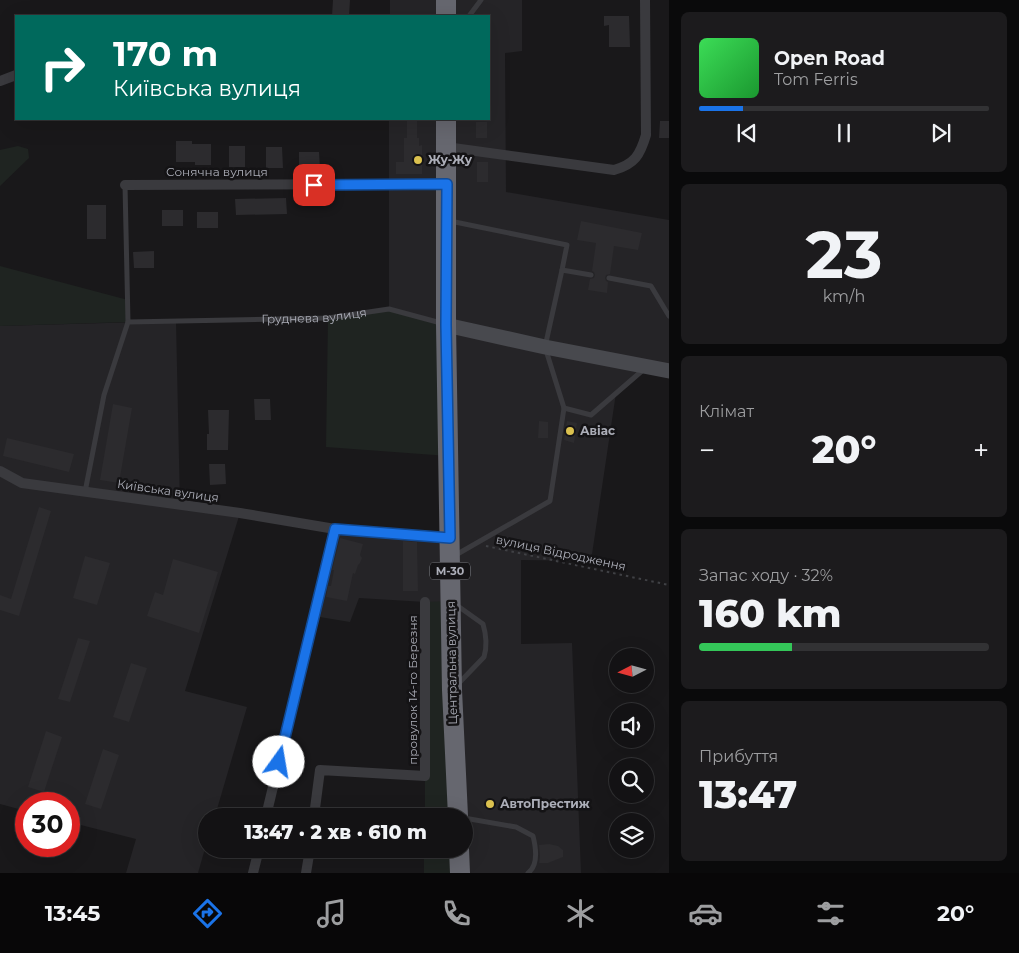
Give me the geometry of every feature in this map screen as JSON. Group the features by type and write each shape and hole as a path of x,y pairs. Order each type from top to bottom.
{"highway":[{"path":"446,0 446,15"},
{"name":"Центральна вулиця","path":"446,120 446,325 450,601 458,808"},
{"path":"459,858 460,873"}],"street":[{"path":"446,147 614,170 626,167 635,159 642,148 646,135 645,0"},
{"path":"0,81 15,75"},
{"name":"Сонячна вулиця","path":"125,185 447,184"},
{"name":"Груднева вулиця","path":"446,325 545,347 669,371"},
{"name":"Київська вулиця","path":"0,471 22,483 240,513 335,529 450,538"},
{"path":"268,808 335,529"},
{"name":"провулок 14-го Березня","path":"315,808 320,770 425,776 425,602"},
{"path":"253,873 257,858"},
{"path":"306,873 308,858"}],"lane":[{"path":"470,15 482,0"},
{"name":"Сонячна вулиця","path":"125,185 128,322"},
{"path":"447,220 567,245 545,347 564,408 550,500 450,559"},
{"path":"562,270 591,275"},
{"path":"609,278 651,286 669,316"},
{"name":"Груднева вулиця","path":"128,322 328,318 389,309 446,325"},
{"path":"85,492 104,395 128,322"},
{"path":"564,408 591,415 647,367"},
{"path":"450,601 483,624 486,651 484,656 452,690"},
{"path":"473,820 516,827 533,836 536,863 528,873"}],"path":[{"name":"вулиця Відродження","path":"475,544 669,586"}],"shaded area":[{"path":"390,0 522,0 522,51 505,53 506,192 669,220 669,371 647,367 616,393 591,561 521,560 521,644 572,643 581,873 460,873 462,858 473,858 473,808 463,808 425,602 359,598 350,622 314,616 335,529 449,538 446,325 389,309 389,120 490,120 490,15 390,15"},
{"path":"18,146 28,149 29,158 0,186 0,150"},
{"path":"0,266 128,300 128,322 0,326"},
{"path":"389,309 446,325 448,456 326,447 328,318"},
{"path":"176,321 180,505 240,513 185,691 247,707 217,808 198,808 198,858 202,858 198,873 126,873 136,839 80,825 80,792 15,792 15,808 0,804 0,326"},
{"path":"450,601 458,808 425,808 425,602"},
{"path":"424,858 459,858 460,873 424,873"}],"building":[{"path":"333,0 350,0 349,15 332,15"},
{"path":"604,16 629,16 630,47 609,47 609,25 604,26"},
{"path":"407,120 417,120 417,138 419,138 419,146 422,145 422,174 396,174 396,162 404,162 404,138 407,138"},
{"path":"660,121 669,121 669,138 659,138"},
{"path":"476,122 487,122 487,138 476,138"},
{"path":"176,141 192,141 192,144 211,144 211,165 195,165 195,162 176,162"},
{"path":"229,146 245,146 245,167 229,167"},
{"path":"266,147 282,147 283,168 266,168"},
{"path":"299,152 319,152 320,168 299,168"},
{"path":"477,162 488,162 488,182 477,182"},
{"path":"286,198 287,214 236,215 235,199"},
{"path":"87,205 106,205 106,239 87,239"},
{"path":"162,210 183,210 183,226 162,226"},
{"path":"197,212 218,212 218,228 197,228"},
{"path":"581,221 642,233 638,250 614,246 610,274 606,275 605,278 608,282 607,293 588,290 590,279 594,278 595,275 592,271 596,243 577,240"},
{"path":"154,251 154,268 134,268 133,252"},
{"path":"254,399 270,399 271,420 255,420"},
{"path":"113,404 132,408 119,483 100,480"},
{"path":"208,410 229,410 228,450 207,450 207,434 209,434"},
{"path":"539,421 548,422 548,438 538,438"},
{"path":"567,421 577,423 574,443 564,440"},
{"path":"7,438 74,454 69,472 3,456"},
{"path":"209,464 225,464 226,484 210,485"},
{"path":"39,507 51,511 19,616 0,610 0,595 11,599"},
{"path":"340,538 363,544 360,555 362,558 355,574 353,573 347,601 326,597 328,586 331,586 334,570 332,570"},
{"path":"403,541 417,542 418,591 403,591"},
{"path":"85,556 110,563 97,605 73,598"},
{"path":"173,559 218,572 199,633 147,616 155,592 163,595"},
{"path":"78,638 90,641 70,702 58,699"},
{"path":"131,663 147,668 129,722 113,717"},
{"path":"46,731 62,737 44,792 28,787"},
{"path":"103,749 119,755 101,809 85,804"},
{"path":"549,844 558,846 563,850 563,857 548,863 539,863 539,845"}],"place":[{"name":"Жу-Жу","path":"418,160"},
{"name":"Авіас","path":"570,431"},
{"name":"АвтоПрестиж","path":"490,804"}],"route":[{"path":"279,762 335,529 450,538 446,325 447,184 314,185"}]}
